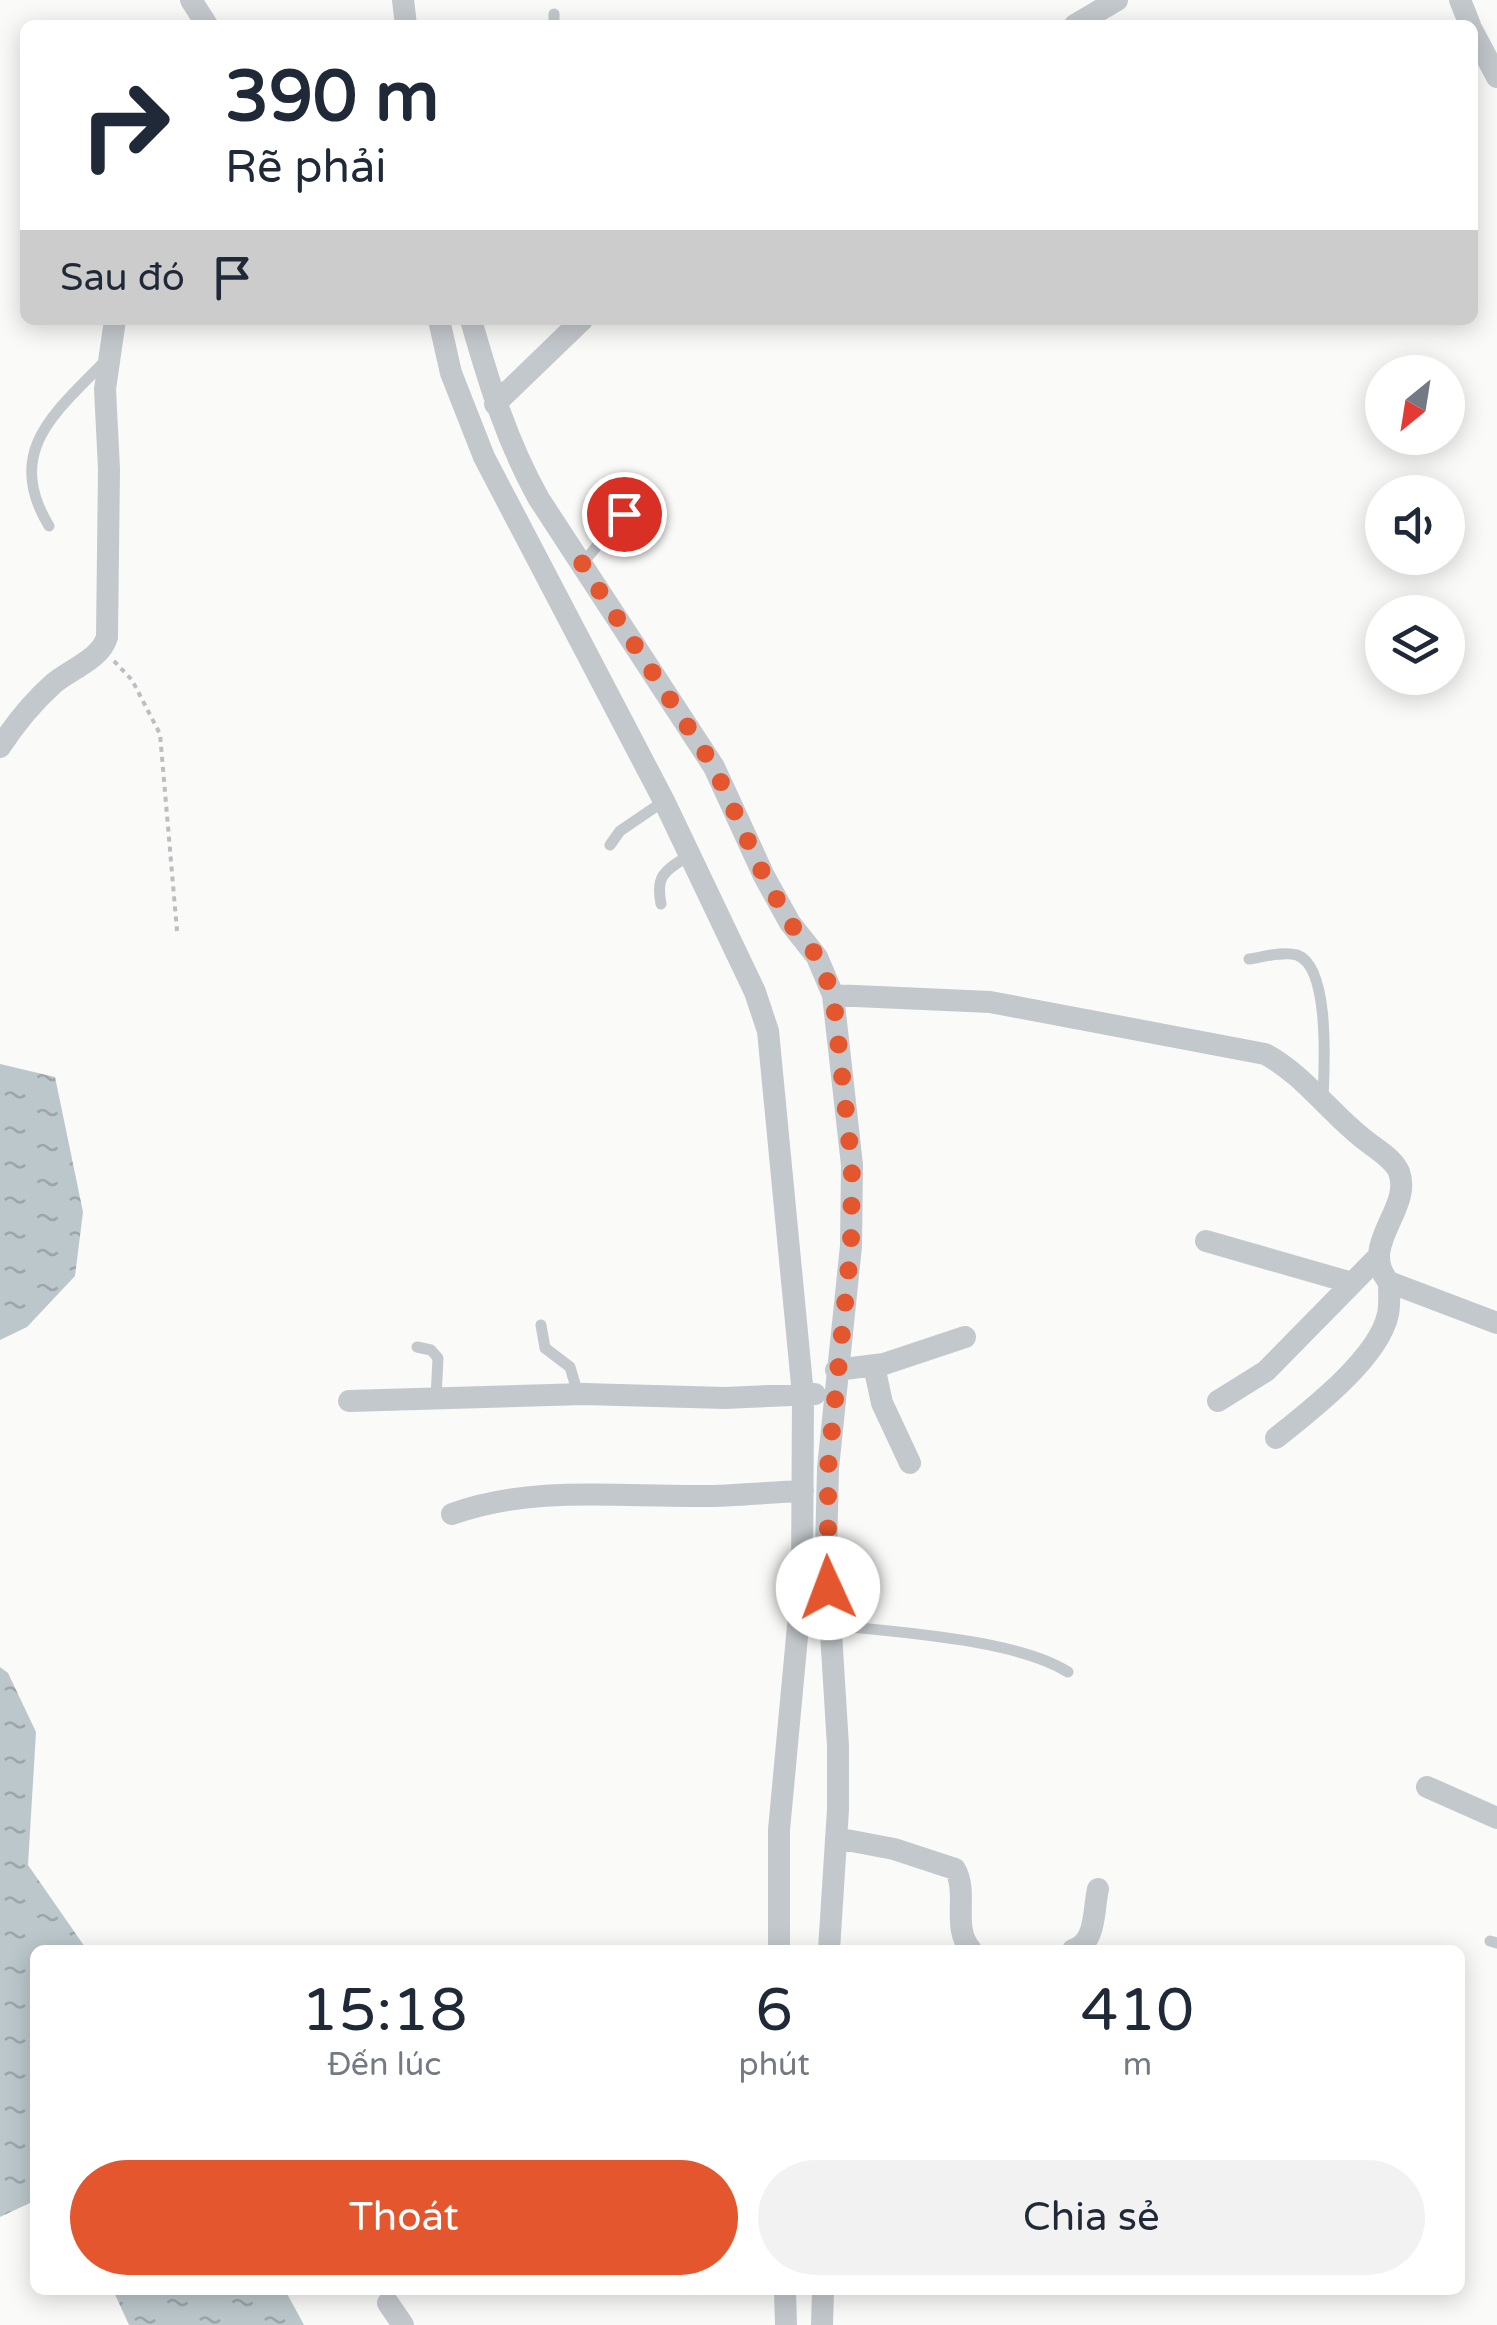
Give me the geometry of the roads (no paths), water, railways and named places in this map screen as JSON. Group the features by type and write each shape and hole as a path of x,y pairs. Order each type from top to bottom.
{"street":[{"path":"1083,20 1117,0"},
{"path":"1478,41 1497,77"},
{"path":"0,747 10,730 55,682 101,649 107,636 109,469 104,389 115,325"},
{"path":"441,325 450,373 484,457 664,801 755,992 768,1031 817,1394 838,1746 829,1945"},
{"path":"472,325 495,404 516,457 714,767 764,876 790,923 817,956 833,995 852,1165 851,1246 836,1370 817,1394 802,1490 802,1583 779,1830 779,1945"},
{"path":"495,404 577,325"},
{"path":"833,995 990,1002 1265,1054 1285,1064 1323,1104 1392,1161 1400,1174 1400,1194 1376,1258 1266,1371 1218,1401"},
{"path":"1206,1241 1352,1283"},
{"path":"1376,1258 1379,1271 1389,1282 1497,1323"},
{"path":"1276,1438 1336,1391 1383,1329 1389,1311 1389,1282"},
{"path":"836,1370 874,1366 965,1337"},
{"path":"874,1366 882,1403 910,1463"},
{"path":"349,1401 578,1394 724,1398 817,1394"},
{"path":"452,1514 483,1503 591,1493 705,1496 802,1490"},
{"path":"1428,1787 1497,1818"},
{"path":"836,1838 894,1849 956,1868 962,1880 960,1930 968,1945"},
{"path":"1084,1945 1092,1934 1098,1889"},
{"path":"785,2295 786,2325"},
{"path":"822,2325 823,2295"},
{"path":"388,2303 402,2325"}],"lane":[{"path":"49,526 35,501 31,464 38,435 110,356"},
{"path":"582,564 645,488"},
{"path":"610,844 620,831 664,801"},
{"path":"661,904 659,880 669,868 690,855"},
{"path":"1249,959 1288,954 1300,956 1307,963 1321,1004 1323,1104"},
{"path":"541,1325 545,1348 570,1366 578,1394"},
{"path":"417,1347 431,1350 438,1358 436,1398"},
{"path":"830,1625 925,1635 1008,1650 1048,1659 1068,1672"}],"water":[{"path":"0,1064 55,1077 83,1212 75,1276 27,1327 0,1340"},
{"path":"0,1667 8,1673 36,1732 28,1865 84,1945 30,1945 30,2203 0,2217"},
{"path":"115,2295 288,2295 304,2325 129,2325"}]}
